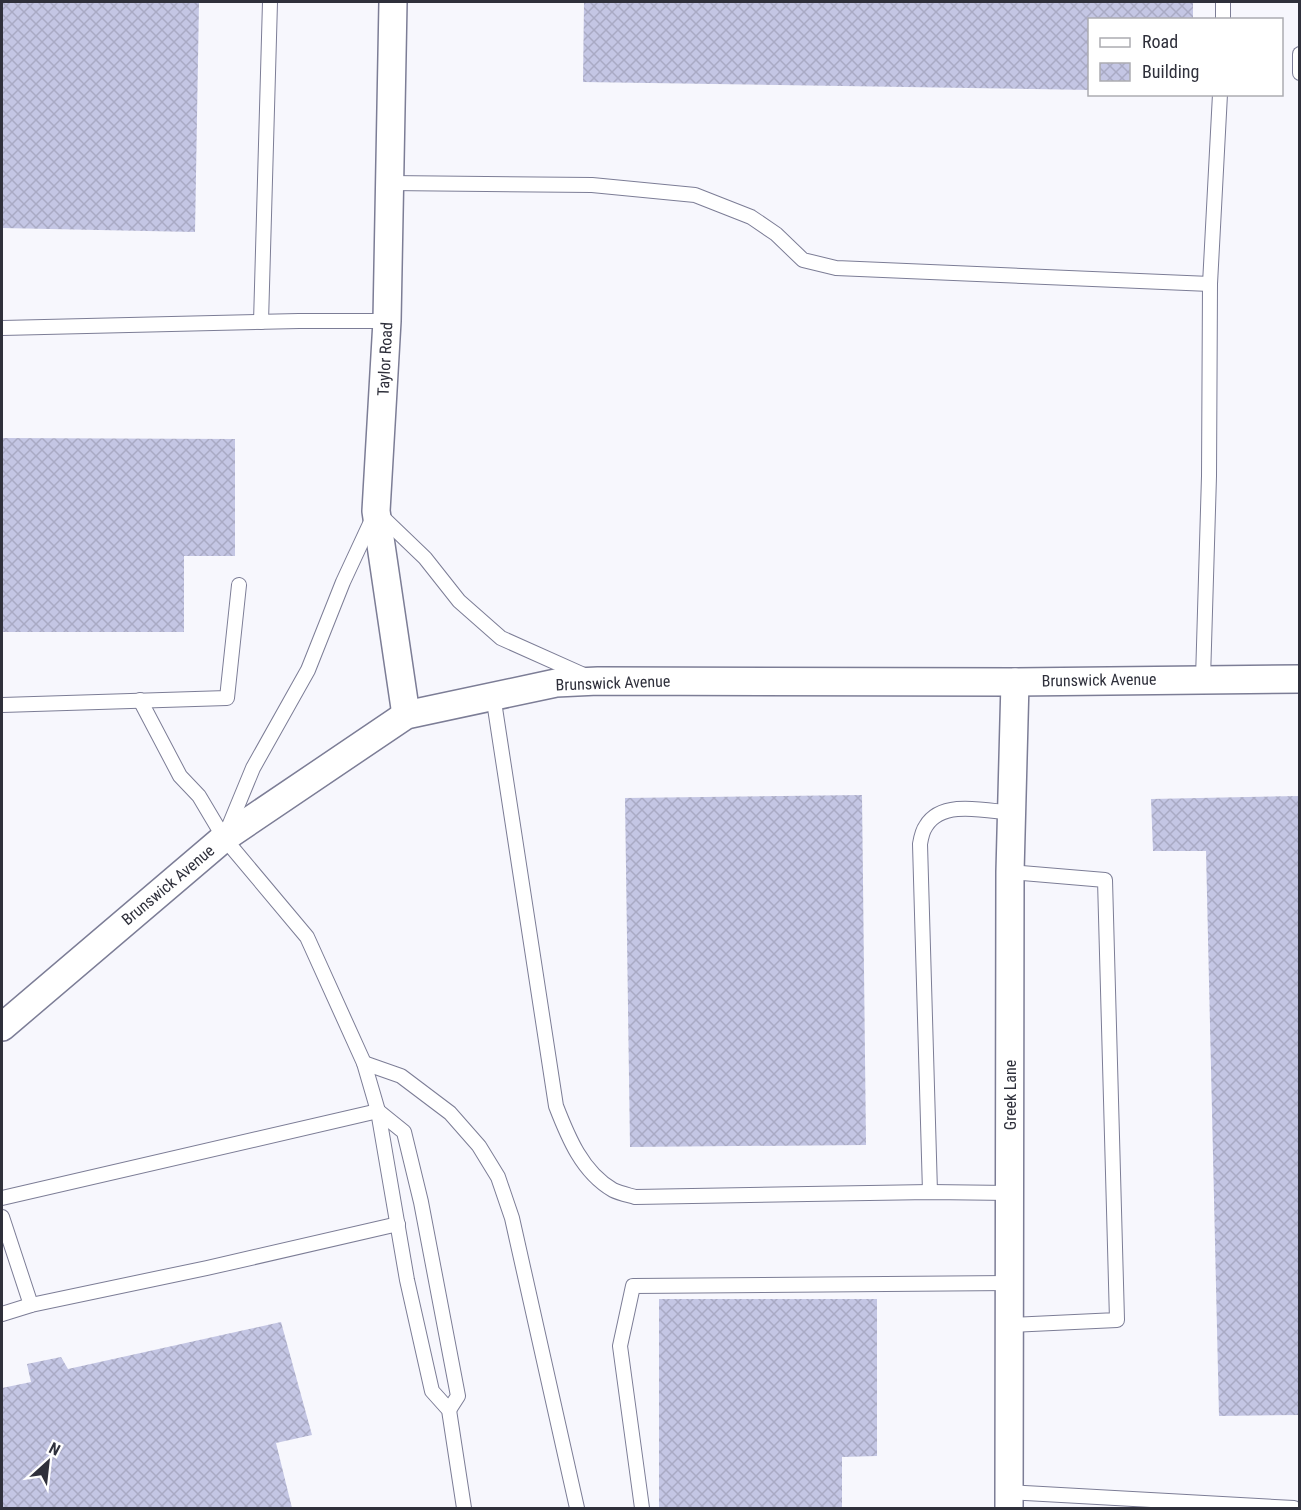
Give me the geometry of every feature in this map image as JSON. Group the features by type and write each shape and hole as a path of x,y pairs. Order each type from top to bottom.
{"street":[{"name":"Taylor Road","path":"393,2 387,321 376,511 406,715"},
{"name":"Brunswick Avenue","path":"2,1027 224,838 406,715 556,683 598,681 1015,682 1299,679"},
{"name":"Greek Lane","path":"1009,1500 1010,872 1015,682"}],"lane":[{"path":"261,322 270,2"},
{"path":"1223,2 1223,18"},
{"path":"1299,54 1299,73"},
{"path":"1203,679 1210,284 1220,96"},
{"path":"389,183 592,185 694,195 751,217 776,234 803,260 836,268 1210,284"},
{"path":"2,328 387,321"},
{"path":"224,838 253,768 308,670 343,582 376,511 425,558 459,601 501,638 598,681"},
{"path":"2,705 227,698 239,585"},
{"path":"493,695 556,1106 569,1139 584,1163 598,1179 614,1190 635,1197 930,1192 1010,1193"},
{"path":"140,700 180,776 199,796 224,838 307,938 364,1063 378,1111 407,1280 432,1391 449,1410 464,1509"},
{"path":"930,1192 920,844 925,826 937,814 957,809 1012,813"},
{"path":"1009,1325 1117,1320 1105,880 1010,872"},
{"path":"364,1063 401,1076 450,1113 478,1146 498,1177 512,1218 577,1509"},
{"path":"2,1198 378,1111"},
{"path":"378,1111 404,1132 421,1202 458,1396 449,1410"},
{"path":"2,1217 31,1305"},
{"path":"2,1314 31,1305 207,1268 398,1224"},
{"path":"642,1509 620,1346 633,1286 1010,1283"},
{"path":"1009,1500 1294,1509"}],"building":[{"path":"2,2 199,2 195,232 2,228"},
{"path":"584,2 1193,2 1193,18 1088,18 1088,90 583,82"},
{"path":"2,438 235,439 235,556 184,556 184,632 2,632"},
{"path":"862,795 866,1145 630,1147 625,798"},
{"path":"1300,796 1300,1415 1219,1416 1206,851 1153,851 1151,799"},
{"path":"659,1299 877,1299 877,1456 842,1457 842,1508 659,1508"},
{"path":"281,1322 312,1435 276,1443 292,1508 2,1508 2,1388 31,1382 27,1364 61,1357 68,1369"}]}
